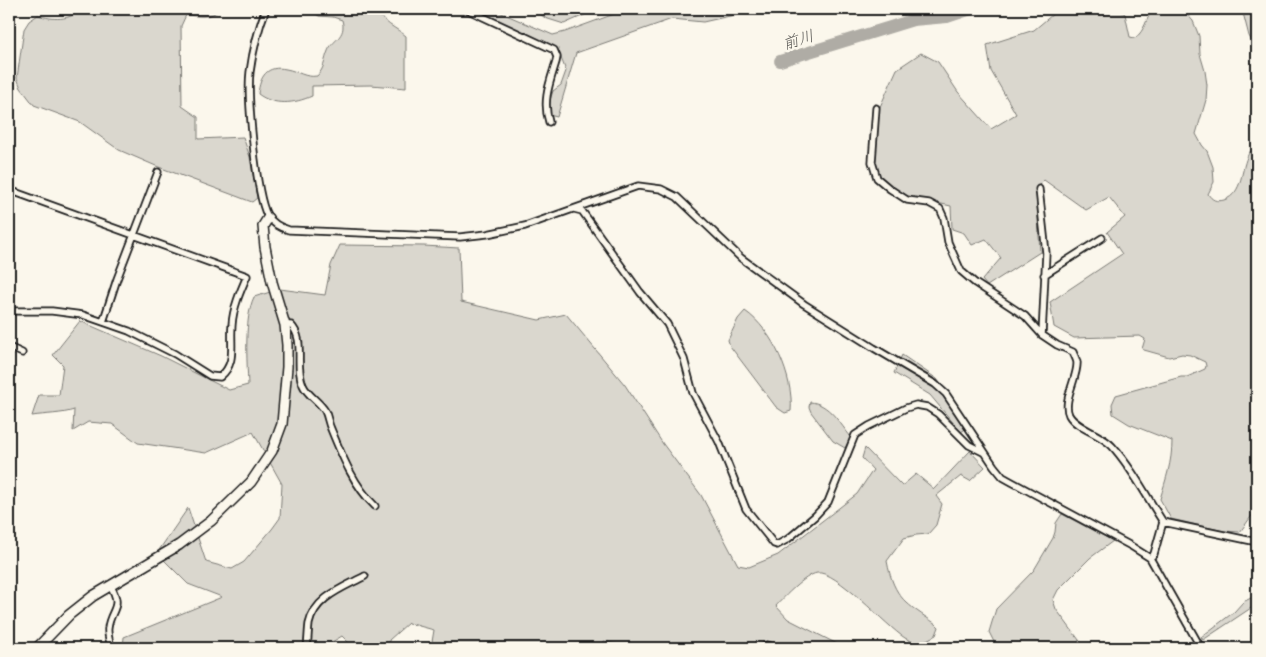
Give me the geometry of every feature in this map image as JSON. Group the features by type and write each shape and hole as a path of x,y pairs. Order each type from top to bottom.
{"street":[{"path":"266,9 253,53 249,88 261,197 268,218 282,228 289,230 460,237 487,234 525,226 638,186 661,190 676,196 741,258 762,275 834,324 935,384 946,394 984,453 1003,477 1150,558 1201,648"},
{"path":"466,9 554,50 556,62 545,101 549,122"},
{"path":"876,108 872,162 877,178 890,190 907,200 929,203 940,209 944,218 948,242 961,271 975,283 1025,316 1042,335 1057,345 1073,352 1078,362 1067,408 1069,415 1076,422 1112,445 1163,522 1257,542"},
{"path":"103,322 158,172"},
{"path":"1039,189 1046,252 1042,335"},
{"path":"9,190 247,276 236,302 232,325 232,357 230,366 227,372 220,377 210,376 162,347 129,331 103,322 69,313 52,311 9,312"},
{"path":"574,208 582,211 640,292 667,324 684,359 693,393 719,442 746,509 774,544 777,545 788,539 828,502 855,435 906,408 916,406 927,407 938,414 969,445 984,453"},
{"path":"37,648 69,615 110,585 179,545 211,521 251,482 272,450 282,424 287,367 285,325 272,282 265,247 263,226 268,218"},
{"path":"1044,275 1102,238"},
{"path":"285,325 291,325 296,330 300,377 303,385 326,413 329,426 346,463 366,497 375,506"},
{"path":"9,347 22,353"},
{"path":"1150,558 1154,554 1163,522"},
{"path":"306,648 309,624 320,603 327,596 365,576"},
{"path":"110,585 114,592 116,605 108,627 111,648"},
{"path":"762,648 766,646 777,648"}],"shaded area":[{"path":"81,9 220,9 208,16 186,15 181,26 182,106 198,117 198,139 243,137 250,157 257,198 252,202 156,166 119,150 80,122 34,105 21,88 17,78 24,29 29,21 38,15 49,18 61,18 72,16"},
{"path":"308,9 378,9 386,22 406,36 406,88 371,85 312,86 312,96 291,102 277,102 258,94 263,77 269,70 279,68 317,76 322,70 330,47 341,34 342,20 319,16"},
{"path":"473,9 497,11 553,35 628,9 665,9 670,13 714,9 761,9 703,22 672,19 576,53 557,117 549,115 548,106 553,91 561,85 566,71 558,50"},
{"path":"534,9 598,9 564,24 545,18"},
{"path":"894,9 946,9 912,15 900,13"},
{"path":"1059,9 1118,9 1125,14 1130,37 1135,38 1141,32 1153,9 1182,9 1193,21 1199,36 1200,54 1207,85 1206,100 1196,134 1207,151 1213,167 1214,182 1208,194 1211,198 1216,201 1224,200 1235,192 1241,180 1246,159 1257,145 1257,504 1253,514 1240,532 1224,531 1171,519 1160,499 1170,463 1172,441 1129,424 1113,414 1112,404 1116,395 1187,377 1205,369 1205,362 1190,355 1182,354 1169,357 1144,350 1142,349 1145,339 1140,336 1074,338 1054,327 1050,302 1122,254 1107,232 1125,217 1109,197 1086,210 1044,180 1036,188 1040,252 987,286 982,280 1001,258 986,239 972,245 964,233 952,229 951,206 909,197 890,188 878,177 874,162 879,109 897,69 921,53 938,62 958,92 991,129 1016,114 991,71 987,45 1034,30"},
{"path":"1242,9 1257,9 1257,50 1249,36"},
{"path":"340,245 459,248 461,302 539,320 566,314 625,385 663,444 701,495 738,565 749,567 778,555 857,494 873,470 862,458 865,448 902,486 916,474 934,489 970,451 985,467 970,481 961,476 936,496 942,504 936,525 928,534 904,538 887,561 890,574 898,592 910,605 939,627 936,635 919,644 907,639 836,580 825,574 817,573 801,582 776,606 788,619 845,648 631,648 604,641 602,648 431,648 434,630 408,623 389,640 392,648 354,648 342,636 322,648 123,648 124,637 222,597 188,584 157,553 188,508 206,562 232,569 244,562 280,518 282,484 253,432 206,453 138,443 112,424 88,422 73,431 74,410 32,416 39,395 59,395 63,365 53,355 80,321 161,356 229,390 248,385 247,328 254,297 280,289 325,295 331,265"},
{"path":"745,311 764,330 780,356 789,384 791,411 785,413 776,407 730,346 728,340 738,319"},
{"path":"902,355 937,379 971,425 961,432 930,395 894,373"},
{"path":"810,402 817,403 828,410 851,437 845,448 833,441 811,412"},
{"path":"1062,514 1113,541 1090,558 1058,590 1053,600 1056,609 1085,648 997,648 989,632 996,609 1034,570 1053,538 1056,523"},
{"path":"1257,595 1257,604 1203,640 1201,637 1234,612 1243,602"}],"waterway":[{"name":"前川","path":"780,61 913,20 947,17 971,9"}]}
